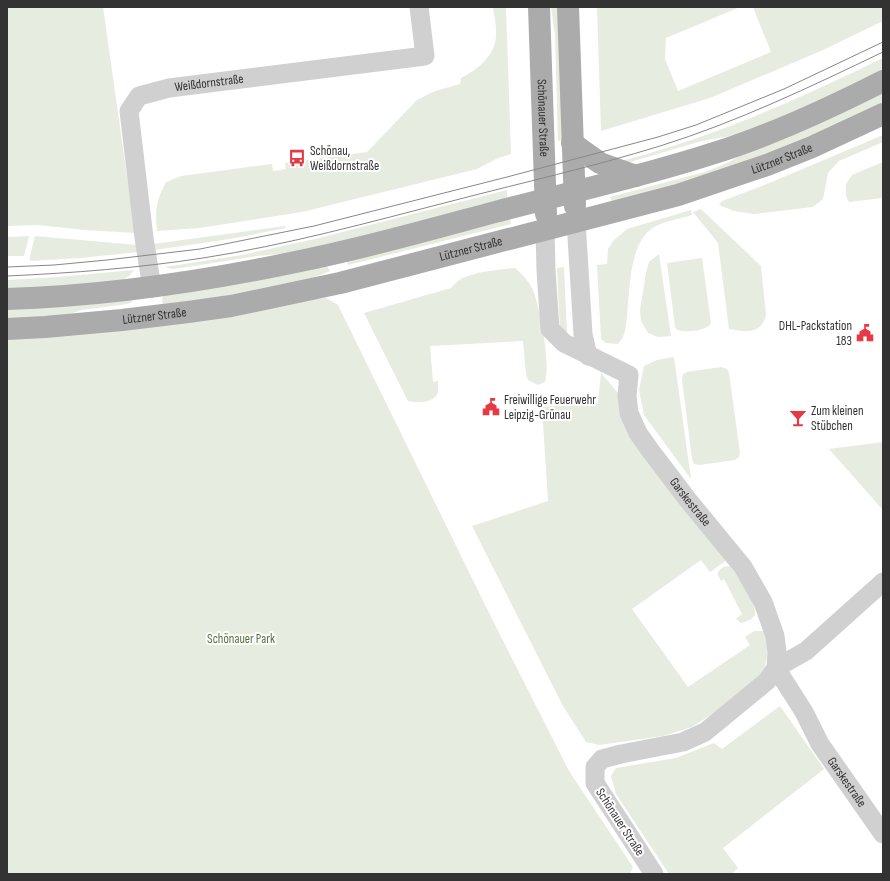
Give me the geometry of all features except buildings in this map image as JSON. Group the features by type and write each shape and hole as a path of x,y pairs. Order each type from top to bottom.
{"main road":[{"name":"Schönauer Straße","path":"539,7 546,200 545,229"},
{"path":"568,7 576,221"},
{"path":"7,300 99,294 152,288 308,260 546,200 712,154 799,121 883,81"},
{"name":"Lützner Straße","path":"7,329 130,320 231,306 340,283 678,195 767,165 812,147 883,114"},
{"path":"572,143 600,163 636,176"},
{"name":"Lützner Straße","path":"45,327 75,315 141,307 154,298 152,288"}],"street":[{"name":"Weißdornstraße","path":"152,288 144,238 128,111 139,96 169,88 426,56 419,7"},
{"path":"576,221 583,334 588,356"},
{"name":"Garskestraße","path":"545,229 550,329 564,343 629,375 627,396 629,413 638,433 688,500 742,567 763,602 775,636 777,652 776,668 804,712 820,744 883,834"},
{"path":"776,668 806,651 883,582"},
{"name":"Schönauer Straße","path":"654,874 595,784 595,767 602,759 683,742 705,732 767,681 776,668"}],"green space":[{"path":"7,7 103,7 135,233 37,225 7,226"},
{"path":"493,7 506,7 511,154 496,159 477,169 302,212 199,228 157,231 156,217 158,200 166,182 181,176 272,164 273,171 286,169 285,163 367,152 417,100 435,91 460,84 461,78 484,62 489,56 495,43 496,29"},
{"path":"551,7 562,7 565,139 558,141 555,35"},
{"path":"597,7 740,7 666,38 665,59 678,91 771,52 753,7 883,7 883,21 823,50 710,98 601,131"},
{"path":"883,58 883,73 741,134 702,141 630,162 617,162 686,142 753,117 818,89"},
{"path":"883,90 883,106 802,144 613,205 610,197 705,172 729,162 752,149"},
{"path":"883,135 883,142 839,161 828,173 823,199 813,207 754,214 734,211 719,205 722,201 767,184"},
{"path":"883,162 883,198 849,202 846,196 846,184 852,175"},
{"path":"507,190 507,200 302,252 257,256 172,269 165,267 242,255 315,239"},
{"path":"701,209 761,266 766,315 760,326 752,331 729,329 718,243 693,212"},
{"path":"691,210 692,215 654,227 646,234 640,243 632,267 624,334 618,344 606,343 601,339 597,265 607,264 608,249 614,240 627,229"},
{"path":"510,217 511,224 348,265 346,259"},
{"path":"285,226 286,228 230,239 154,250 153,244"},
{"path":"29,236 24,256 7,256 7,237"},
{"path":"35,236 137,245 138,252 81,258 30,261"},
{"path":"659,254 671,336 658,337 648,333 641,321 640,310 649,262"},
{"path":"702,258 711,323 709,326 701,330 677,330 675,327 667,263"},
{"path":"326,264 330,271 310,279 269,290 226,297 163,304 162,302 162,298 166,294"},
{"path":"564,267 567,333 560,331 557,268"},
{"path":"515,268 523,275 533,290 536,298 546,350 547,363 545,382 538,385 528,380 526,374 523,341 430,346 433,382 438,381 438,392 433,399 429,401 408,401 364,313 451,288 458,281 470,275"},
{"path":"134,270 129,276 121,281 7,292 7,280"},
{"path":"133,298 132,302 127,304 82,310 53,319 7,321 7,308"},
{"name":"Schönauer Park","path":"326,298 338,305 492,619 569,771 633,867 630,874 7,874 7,337"},
{"path":"674,357 691,479 644,415 639,390 644,366 657,360"},
{"path":"721,367 727,369 729,373 740,453 739,457 735,460 699,465 694,464 692,459 682,380 683,374 687,372"},
{"path":"601,373 618,393 727,560 710,572 701,560 632,609 688,687 750,645 745,637 754,631 766,631 769,645 765,667 752,688 692,727 663,736 599,745 586,742 563,706 472,526 548,501 542,407 598,403"},
{"path":"883,442 883,510 829,449"},
{"path":"730,566 747,589 755,609 755,615 750,620 741,623 736,619 742,614 724,579 721,581 718,575 718,572 723,567"},
{"path":"780,706 824,769 723,848 738,868 731,874 669,874 616,794 611,776 616,768 676,758 714,743 722,749"}],"tram line":[{"path":"7,267 54,265 200,249 314,226 507,177 658,137 696,125 784,89 883,42"},
{"path":"7,276 81,272 179,262 234,253 328,232 556,175 689,137 801,91 883,52"}],"place":[{"name":"Schönau, Weißdornstraße","path":"297,158"},
{"name":"DHL-Packstation 183","path":"865,333"},
{"name":"Freiwillige Feuerwehr Leipzig-Grünau","path":"491,407"},
{"name":"Zum kleinen Stübchen","path":"798,418"}]}
